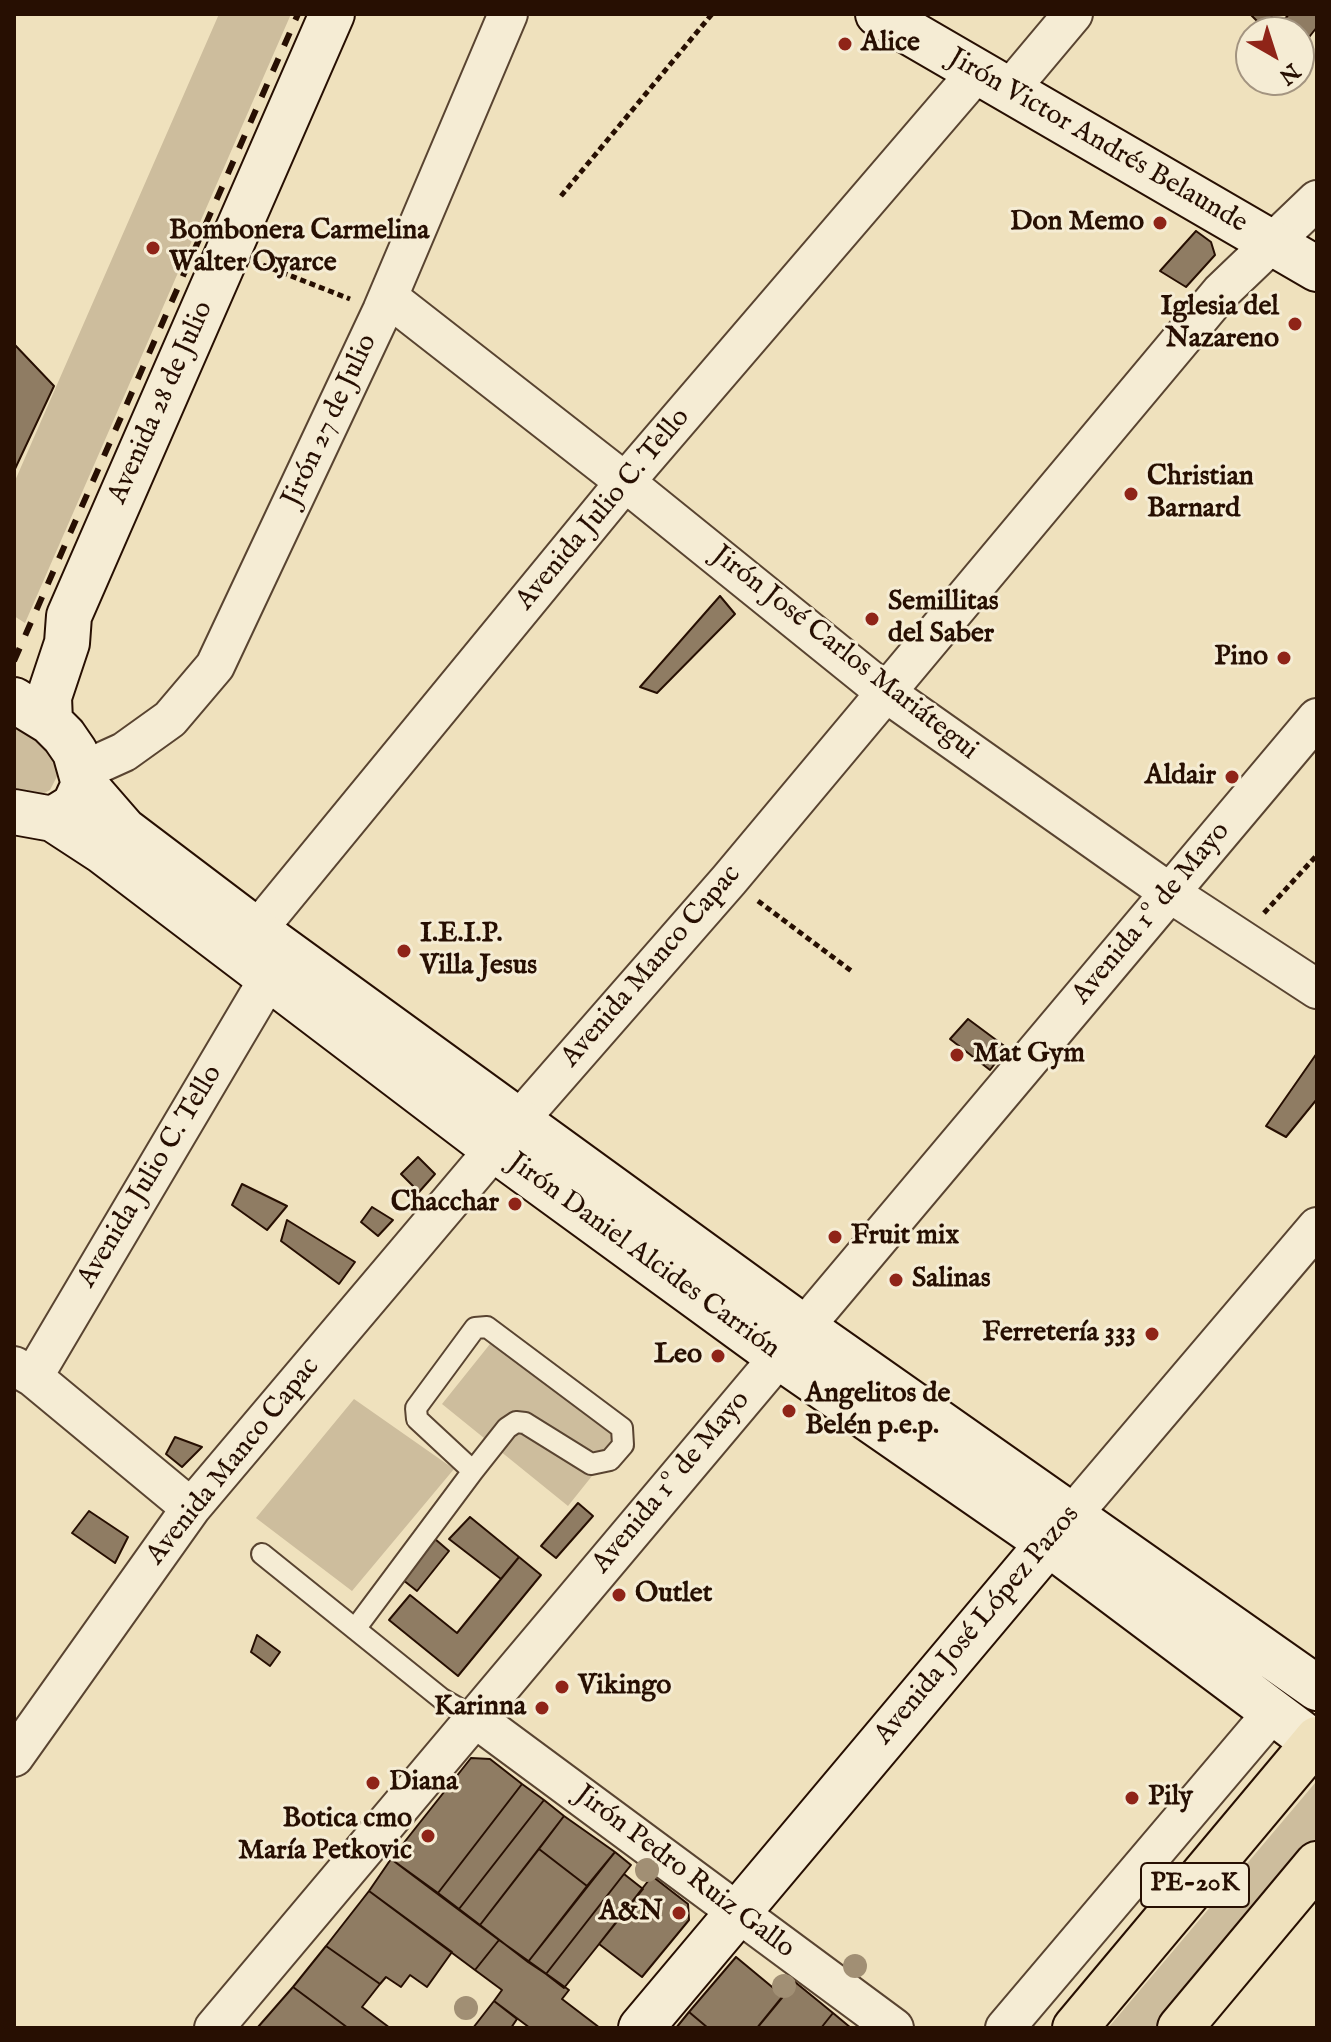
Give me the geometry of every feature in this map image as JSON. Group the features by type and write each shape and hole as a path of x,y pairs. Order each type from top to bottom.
{"highway":[{"name":"PE-20K","path":"1075,2028 1316,1742"},
{"name":"PE-20K","path":"1180,2028 1317,1864"}],"street":[{"name":"Avenida 28 de Julio","path":"32,711 49,697 67,643 69,616 332,14"},
{"name":"Jirón 27 de Julio","path":"83,777 161,726 195,693 215,666 385,304 508,14"},
{"name":"Jirón Victor Andrés Belaunde","path":"878,14 1317,269"},
{"name":"Avenida Julio C. Tello","path":"23,1371 254,954 625,482 993,80 1073,14"},
{"name":"Avenida Manco Capac","path":"14,1757 191,1508 507,1134 729,880 1221,292 1317,200"},
{"name":"Jirón José Carlos Mariátegui","path":"385,304 625,482 885,692 1170,893 1317,989"},
{"name":"Avenida 28 de Julio","path":"14,688 38,659 50,635 69,616"},
{"name":"Jirón Daniel Alcides Carrión","path":"32,711 70,744 83,777 124,830 254,954"},
{"name":"Avenida 1º de Mayo","path":"214,2028 1317,718"},
{"path":"25,818 74,806 83,777"},
{"name":"Jirón Daniel Alcides Carrión","path":"25,818 254,954 790,1341 1060,1529 1311,1674"},
{"name":"Avenida José López Pazos","path":"641,2028 1317,1227"},
{"path":"23,1371 191,1508"},
{"name":"Jirón Daniel Alcides Carrión","path":"1060,1529 1273,1712 1316,1742"},
{"path":"1005,2028 1273,1712"},
{"name":"Jirón Pedro Ruiz Gallo","path":"475,1718 894,2028"}],"lane":[{"path":"355,1629 507,1428 516,1422 525,1423 591,1464 610,1460 617,1452 623,1445 622,1428 480,1325 416,1408 417,1419 473,1471"},
{"path":"262,1554 442,1699 475,1718"}],"path":[{"path":"561,196 712,14"},
{"path":"262,265 385,304"},
{"path":"1241,939 1317,855"},
{"path":"729,880 854,973"}],"shaded area":[{"name":"Bombonera Carmelina Walter Oyarce","path":"219,14 291,14 25,623 14,616 14,483"},
{"path":"14,723 22,726 63,765 50,790 37,797 14,796"},
{"path":"494,1339 620,1441 568,1506 442,1404"},
{"path":"354,1399 454,1469 352,1591 256,1518"},
{"path":"1315,1783 1317,1841 1157,2028 1108,2028"}],"building":[{"path":"1250,14 1274,14 1272,16"},
{"path":"1317,14 1317,27 1315,30 1315,16 1287,16"},
{"path":"1196,231 1211,242 1215,255 1186,287 1160,271"},
{"path":"14,344 54,386 14,471"},
{"path":"720,596 735,614 657,693 640,687"},
{"path":"968,1019 1007,1048 990,1070 950,1039"},
{"path":"1317,1053 1317,1099 1286,1137 1266,1126"},
{"path":"418,1157 435,1174 419,1192 401,1174"},
{"path":"242,1184 287,1206 267,1230 232,1205"},
{"path":"372,1207 393,1220 378,1236 361,1222"},
{"path":"287,1220 355,1262 339,1284 281,1241"},
{"path":"175,1437 202,1447 182,1467 166,1454"},
{"path":"578,1503 593,1516 556,1558 541,1546"},
{"path":"89,1511 128,1537 115,1563 72,1533"},
{"path":"470,1517 519,1557 501,1579 449,1539"},
{"path":"435,1539 449,1551 417,1591 403,1580"},
{"path":"519,1557 541,1575 458,1676 389,1620 410,1595 457,1633"},
{"path":"257,1635 280,1652 270,1666 251,1652"},
{"path":"471,1758 490,1759 522,1784 438,1893 391,1859"},
{"path":"522,1784 544,1800 459,1909 438,1893"},
{"path":"544,1800 564,1816 480,1925 459,1909"},
{"path":"564,1816 615,1852 587,1886 539,1849"},
{"path":"539,1849 587,1886 528,1962 480,1925"},
{"path":"615,1852 631,1865 546,1974 528,1962"},
{"path":"391,1859 499,1940 475,1970 369,1891"},
{"path":"624,1874 643,1889 564,1988 546,1974"},
{"path":"652,1876 688,1904 689,1920 642,1977 599,1944"},
{"path":"369,1891 452,1952 427,1987 410,1975 401,1987 386,1977 380,1984 326,1946"},
{"path":"499,1940 569,1990 562,1999 600,2028 530,2028 494,2001 502,1990 475,1970"},
{"path":"326,1946 380,1984 362,2007 390,2028 348,2028 293,1987"},
{"path":"736,1957 783,1996 757,2028 708,2028 689,2012"},
{"path":"795,1982 833,2013 821,2028 757,2028"},
{"path":"293,1987 348,2028 258,2027"},
{"path":"494,2001 517,2019 511,2028 473,2028"},
{"path":"689,2012 708,2028 676,2028"},
{"path":"833,2013 851,2028 821,2028"}],"railway":[{"path":"14,661 298,14"}],"place":[{"name":"Alice","path":"845,44"},
{"name":"Don Memo","path":"1160,223"},
{"name":"Bombonera Carmelina Walter Oyarce","path":"153,248"},
{"name":"Iglesia del Nazareno","path":"1295,324"},
{"name":"Christian Barnard","path":"1131,494"},
{"name":"Semillitas del Saber","path":"872,619"},
{"name":"Pino","path":"1284,658"},
{"name":"Aldair","path":"1232,777"},
{"name":"I.E.I.P. Villa Jesus","path":"404,951"},
{"name":"Mat Gym","path":"957,1055"},
{"name":"Chacchar","path":"515,1204"},
{"name":"Fruit mix","path":"835,1237"},
{"name":"Salinas","path":"896,1280"},
{"name":"Ferretería 333","path":"1152,1334"},
{"name":"Leo","path":"718,1356"},
{"name":"Angelitos de Belén p.e.p.","path":"789,1411"},
{"name":"Outlet","path":"619,1595"},
{"name":"Vikingo","path":"562,1687"},
{"name":"Karinna","path":"542,1708"},
{"name":"Diana","path":"373,1783"},
{"name":"Pily","path":"1132,1798"},
{"name":"Botica cmo María Petkovic","path":"428,1836"},
{"name":"A&N","path":"679,1913"}]}
